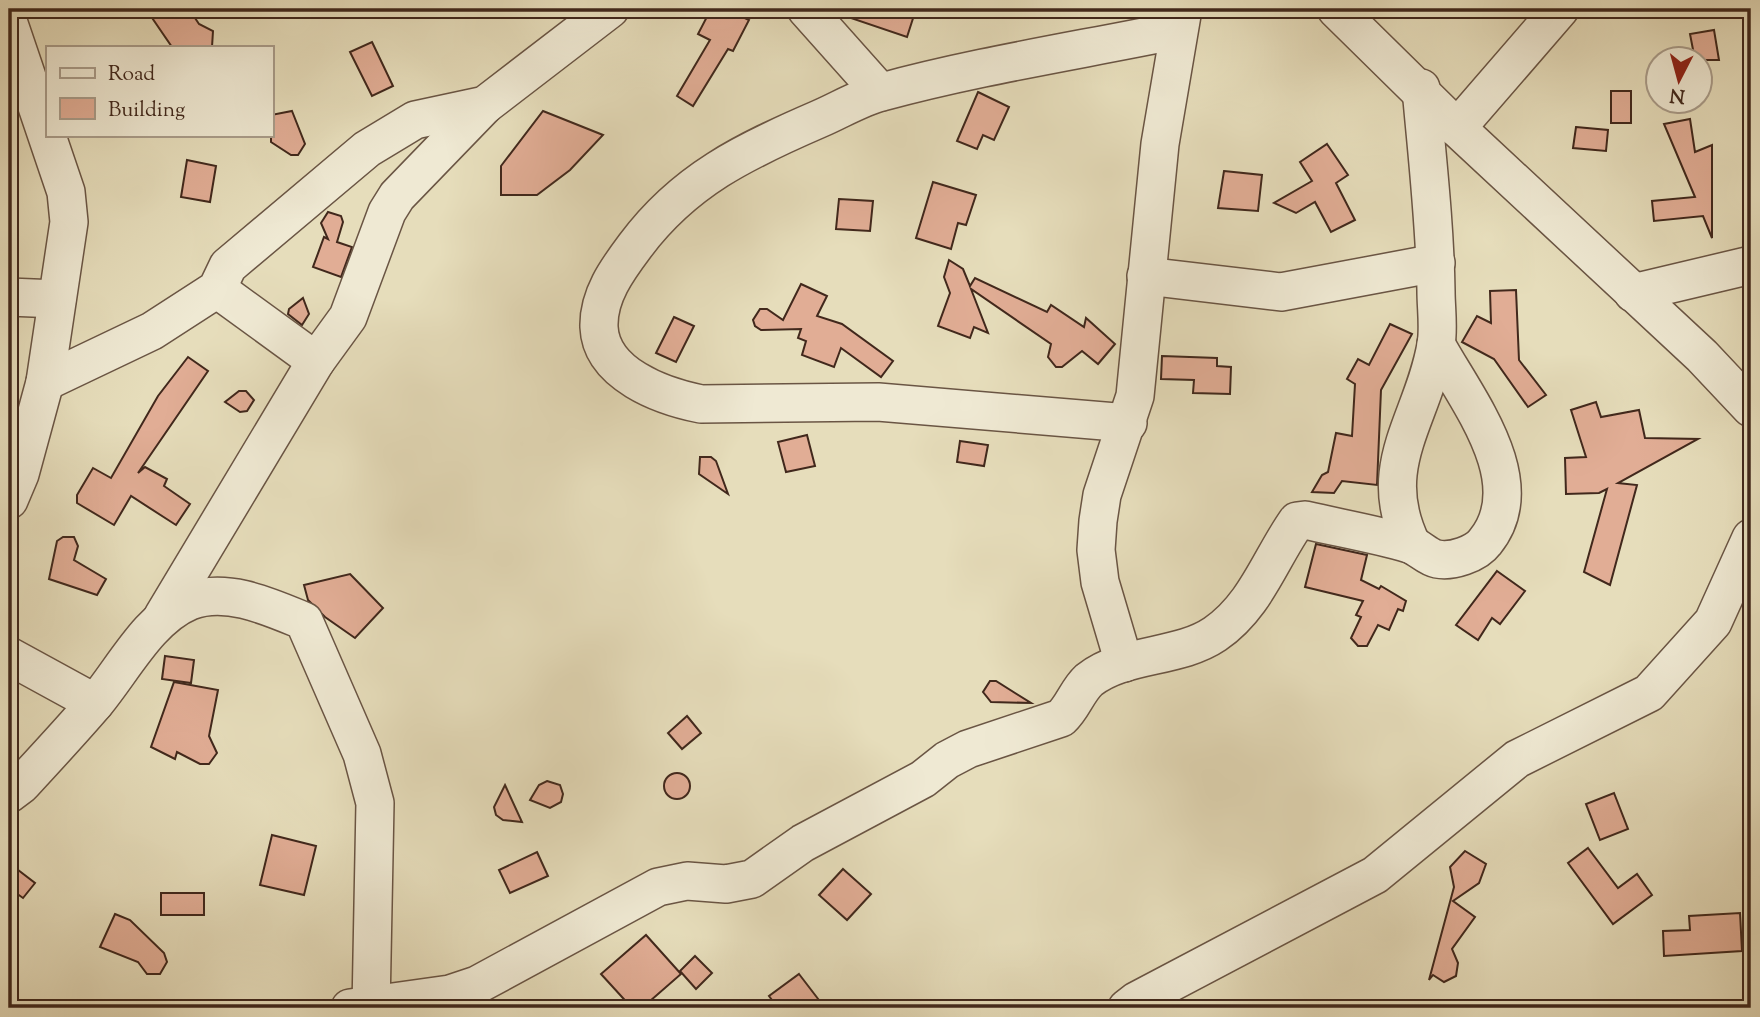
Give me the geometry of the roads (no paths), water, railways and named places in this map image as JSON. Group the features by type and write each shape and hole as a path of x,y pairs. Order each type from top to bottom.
{"street":[{"path":"9,794 21,785 95,703 163,617 316,361 348,317 380,227 397,197 485,105 610,9"},
{"path":"806,9 880,92"},
{"path":"1336,9 1421,89 1457,128 1702,356 1751,408"},
{"path":"1457,128 1559,9"},
{"path":"1124,663 1100,582 1096,550 1102,495 1128,423 1135,396 1160,144 1180,19 880,92 714,171 668,208 621,265 604,295 599,311 601,343 608,355 632,377 657,391 701,404 878,402 1128,423"},
{"path":"9,24 46,133"},
{"path":"1412,545 1399,519 1396,491 1400,459 1436,344 1436,263 1421,89"},
{"path":"45,382 152,331 217,289 228,266 366,149 415,120 485,105"},
{"path":"9,500 20,474 45,382 69,222 66,192 47,136"},
{"path":"1146,276 1281,292 1436,263"},
{"path":"1633,293 1751,265"},
{"path":"217,289 316,361"},
{"path":"9,297 58,299"},
{"path":"163,617 192,600 226,597 261,603 304,621 362,754 374,803 364,1008 450,994 477,985 658,887 687,881 726,884 752,879 803,843 923,779 947,760 968,749 1060,718 1072,708 1090,680 1124,663 1184,648 1215,634 1239,612 1259,587 1297,522 1305,520 1412,545 1437,559 1460,558 1482,547 1495,530 1502,505 1503,481 1498,457 1436,344"},
{"path":"1127,1008 1375,875 1517,759 1649,693 1713,622 1751,538"},
{"path":"9,656 95,703"}]}
